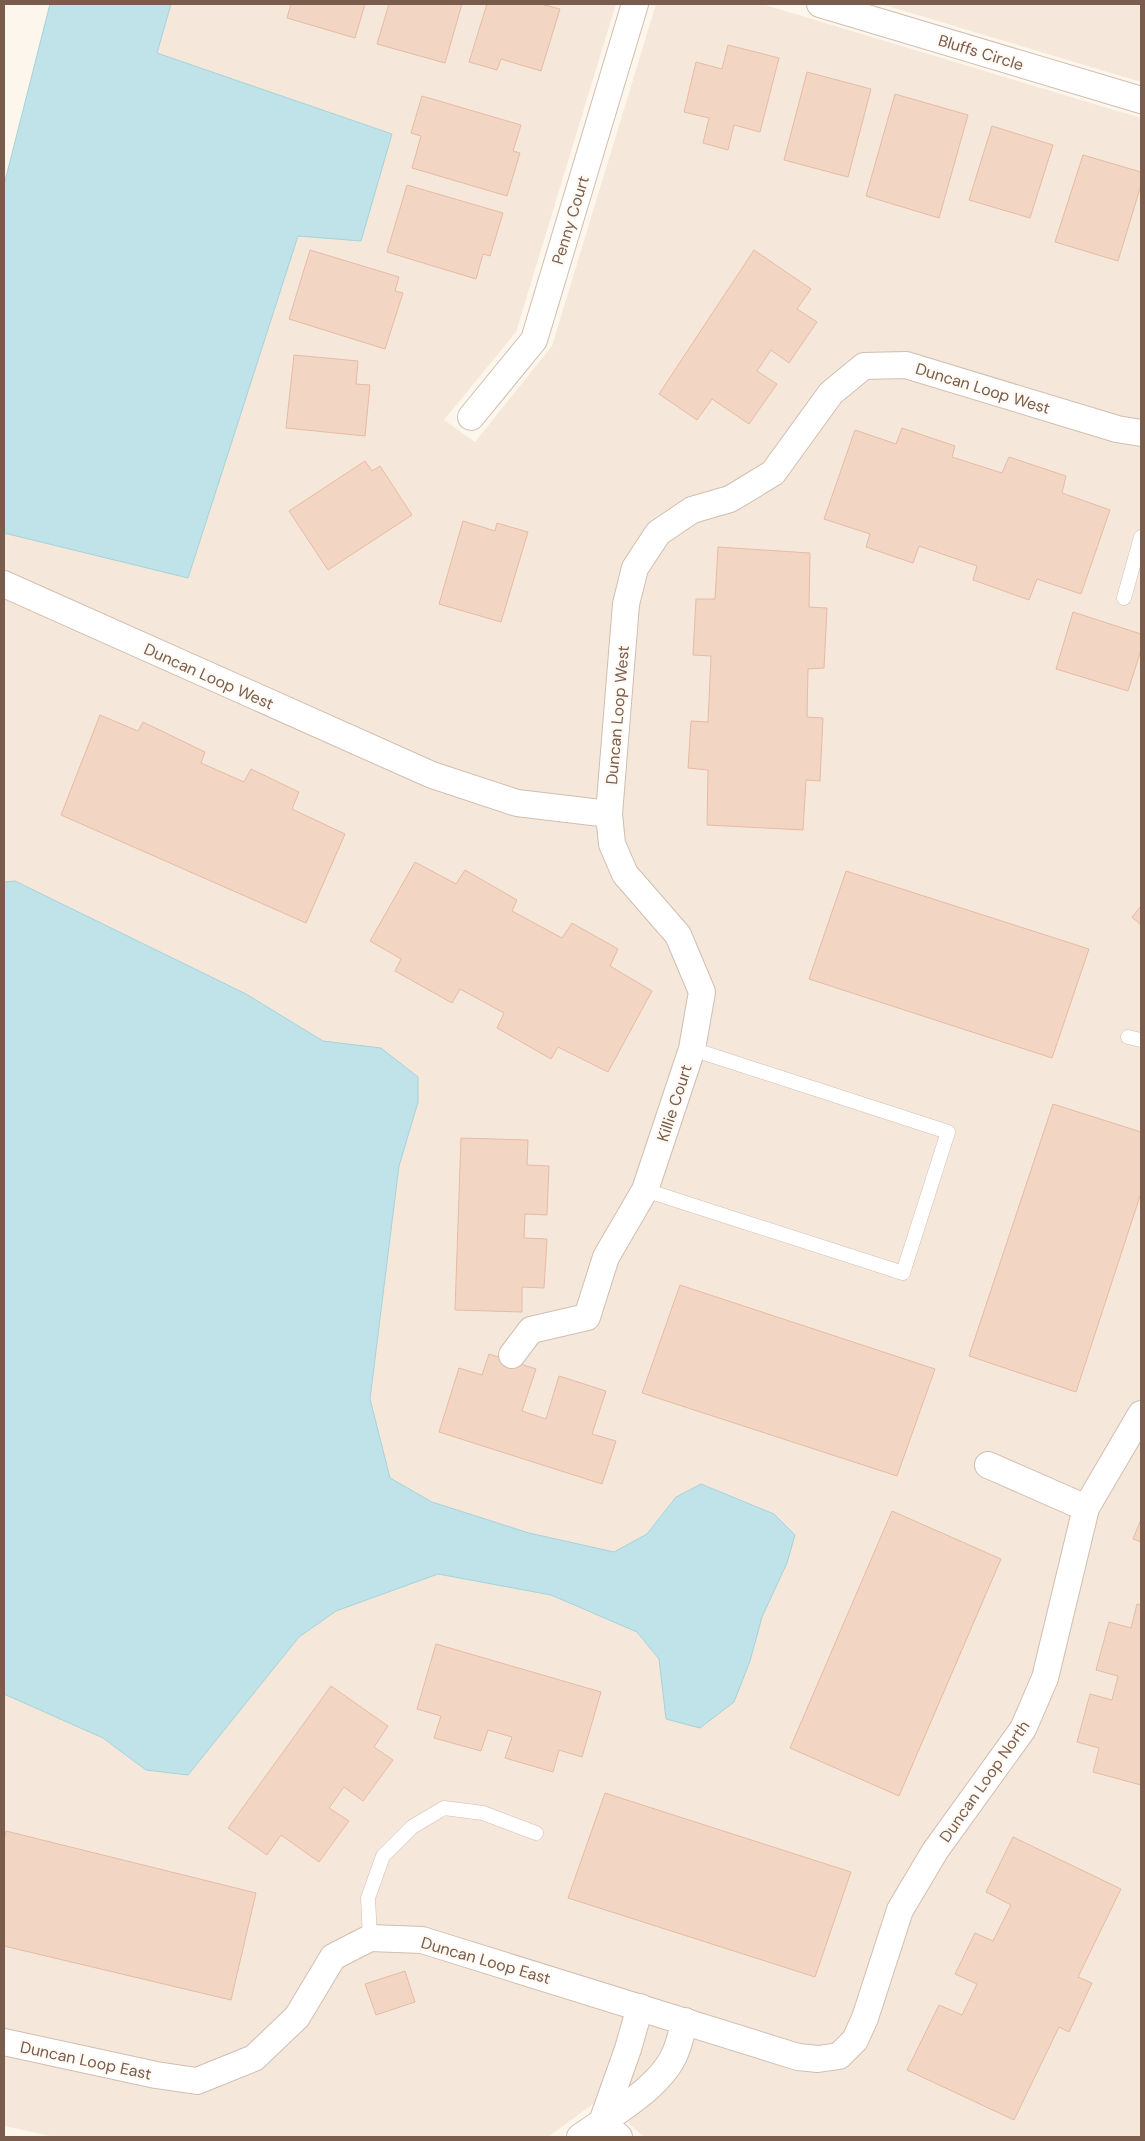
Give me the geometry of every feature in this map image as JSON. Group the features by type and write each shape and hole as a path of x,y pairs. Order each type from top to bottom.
{"street":[{"name":"Penny Court","path":"471,418 534,340 635,4"},
{"name":"Bluffs Circle","path":"820,4 1141,100"},
{"name":"Duncan Loop West","path":"4,584 432,775 517,803 609,814 626,604 635,568 658,533 692,510 730,500 773,473 830,394 864,366 906,365 1117,429 1141,433"},
{"name":"Killie Court","path":"512,1355 531,1330 587,1317 606,1258 645,1190 692,1049 702,992 678,936 625,874 612,844 609,814"},
{"name":"Duncan Loop North","path":"839,2056 855,2040 865,2018 900,1910 935,1851 1023,1729 1045,1678 1086,1508 1141,1414"},
{"path":"988,1465 1086,1508"},
{"name":"Duncan Loop East","path":"4,2042 156,2075 197,2081 254,2058 297,2017 332,1957 370,1938 422,1940 798,2057 818,2059 839,2056"},
{"path":"610,2130 628,2049 640,2007"},
{"path":"580,2137 610,2130 634,2101 665,2069 676,2052 685,2021"}],"lane":[{"path":"1124,598 1141,537"},
{"path":"645,1190 903,1273 948,1132 692,1049"},
{"path":"370,1938 368,1898 383,1856 412,1827 444,1808 483,1812 536,1833"}],"shaded area":[{"path":"171,4 616,4 516,332 444,420 475,442 552,346 656,4 762,4 1141,118 1141,2137 644,2137 601,2098 548,2137 55,2137 4,2126 4,1694 103,1738 146,1770 188,1775 299,1637 336,1611 438,1574 551,1595 637,1632 659,1659 666,1719 750,1661 762,1617 787,1563 676,1497 647,1534 614,1552 529,1533 432,1502 390,1478 370,1399 399,1166 418,1102 381,1048 323,1041 246,994 15,882 4,882 4,533 188,578 298,236 392,134 157,53"},
{"path":"881,4 1141,4 1141,82"}],"water":[{"path":"50,4 171,4 157,53 392,134 361,241 298,236 188,578 4,533 4,185"},
{"path":"15,881 246,994 323,1041 381,1048 418,1077 418,1102 399,1166 370,1399 390,1478 432,1502 529,1533 614,1552 647,1534 676,1497 701,1484 774,1514 795,1535 787,1563 762,1617 750,1661 734,1702 700,1728 666,1719 659,1659 637,1632 551,1595 438,1574 336,1611 299,1637 188,1775 146,1770 103,1738 4,1694 4,882"}],"building":[{"path":"291,4 365,4 355,38 287,18"},
{"path":"389,4 462,4 445,63 377,44"},
{"path":"487,4 541,4 560,9 541,71 501,59 497,70 469,62"},
{"path":"728,45 779,58 760,132 734,125 728,150 703,143 709,118 684,112 696,62 722,69"},
{"path":"807,72 871,89 848,177 784,160"},
{"path":"895,94 968,115 939,218 866,196"},
{"path":"422,96 521,125 513,151 520,153 507,196 412,168 421,136 411,133"},
{"path":"992,126 1053,145 1030,218 969,200"},
{"path":"1083,155 1141,172 1141,185 1118,261 1055,242"},
{"path":"407,185 503,213 490,256 483,254 476,279 387,252"},
{"path":"310,250 399,277 395,291 403,293 385,349 289,319"},
{"path":"754,250 811,289 797,309 817,322 789,363 771,350 757,371 777,384 749,424 712,399 697,420 659,394"},
{"path":"294,355 358,361 356,384 370,385 365,436 286,428"},
{"path":"902,428 955,446 952,457 1002,473 1009,457 1066,476 1062,493 1110,510 1081,594 1037,579 1029,600 973,580 977,566 919,546 913,563 866,547 870,534 824,519 855,430 896,444"},
{"path":"365,461 372,471 380,466 412,515 328,570 289,511"},
{"path":"463,521 495,531 497,523 528,532 501,622 439,604"},
{"path":"718,547 810,553 809,607 827,608 824,668 808,669 807,717 823,718 820,781 806,780 803,830 707,825 708,770 688,768 691,721 708,722 711,656 693,655 696,599 715,599"},
{"path":"1073,612 1141,634 1141,650 1128,691 1056,669"},
{"path":"100,715 138,731 143,722 205,752 201,763 244,782 251,769 299,792 292,809 345,834 306,923 61,815"},
{"path":"415,862 456,884 465,870 517,900 512,911 562,938 572,923 618,949 610,966 652,991 608,1072 558,1047 551,1059 497,1028 504,1013 460,989 452,1003 395,971 401,959 370,941"},
{"path":"846,871 1089,949 1052,1058 809,979"},
{"path":"1141,906 1141,925 1132,917"},
{"path":"1053,1104 1141,1132 1141,1193 1076,1392 969,1356"},
{"path":"461,1138 528,1140 527,1165 549,1166 547,1215 525,1214 524,1238 547,1239 544,1288 522,1287 522,1312 455,1310"},
{"path":"680,1285 935,1369 897,1476 642,1393"},
{"path":"489,1354 536,1369 522,1411 546,1419 559,1376 606,1391 592,1434 616,1441 602,1484 439,1432 459,1368 482,1375"},
{"path":"892,1511 1001,1559 899,1796 790,1748"},
{"path":"1141,1519 1141,1542 1133,1539"},
{"path":"1137,1604 1141,1605 1141,1785 1093,1772 1099,1748 1077,1742 1090,1694 1112,1700 1118,1676 1096,1670 1109,1622 1131,1628"},
{"path":"436,1644 601,1692 582,1757 559,1750 553,1772 505,1758 512,1737 488,1730 481,1751 434,1738 441,1716 417,1709"},
{"path":"331,1686 388,1726 374,1747 393,1760 363,1801 344,1787 329,1808 349,1821 319,1862 281,1835 267,1855 228,1828"},
{"path":"605,1793 851,1872 815,1977 568,1898"},
{"path":"6,1831 256,1893 231,2000 4,1946 4,1839"},
{"path":"1013,1837 1121,1889 1078,1977 1092,1983 1069,2032 1059,2027 1014,2120 907,2070 939,2005 962,2015 977,1984 955,1974 975,1933 993,1941 1011,1905 986,1892"},
{"path":"405,1971 415,2002 376,2015 365,1984"}]}
